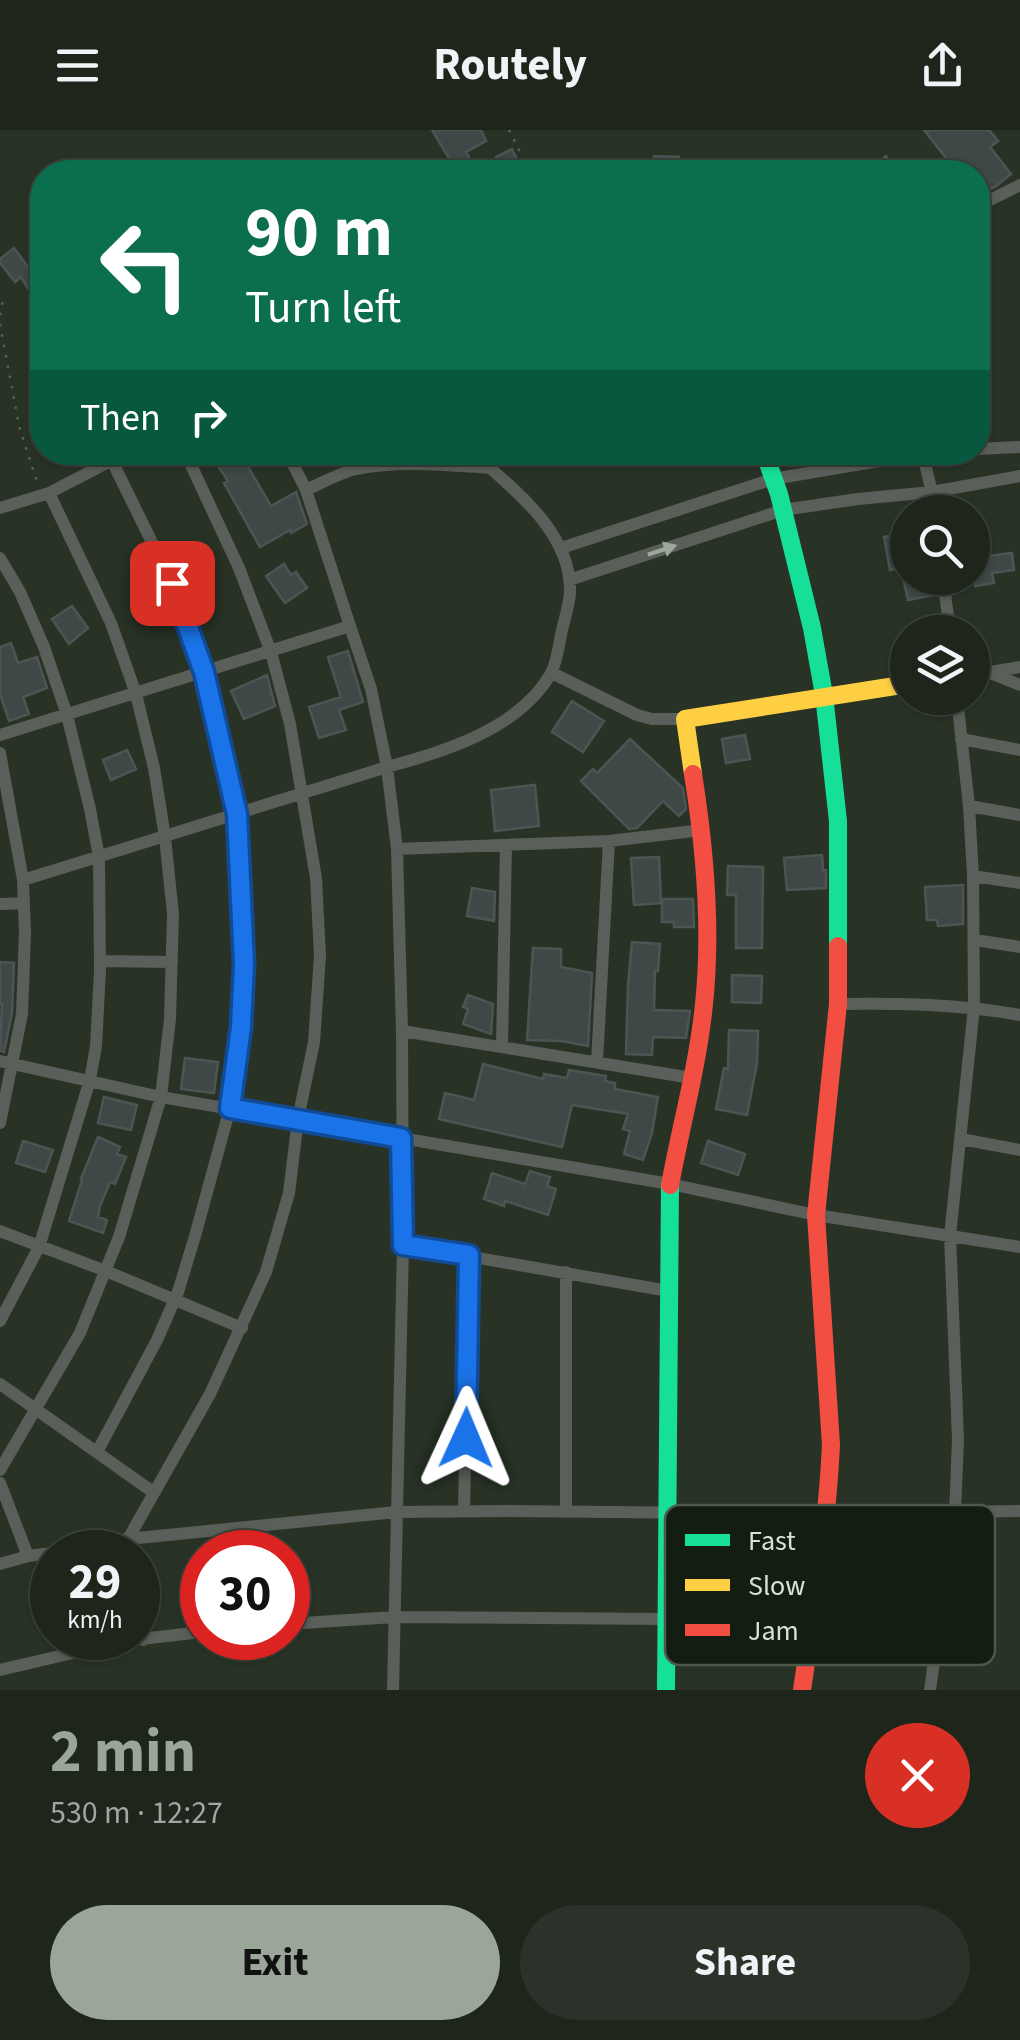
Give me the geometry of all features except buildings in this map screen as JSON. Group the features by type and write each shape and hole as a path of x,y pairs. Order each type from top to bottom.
{"street":[{"path":"990,200 1020,185"},
{"path":"990,449 1020,447"},
{"path":"0,508 45,494 102,465"},
{"path":"96,1452 158,1340 195,1236 230,1108 241,1027 244,964 237,814 204,672 172,583 114,465"},
{"path":"136,1530 210,1394 266,1272 289,1193 298,1119 314,1042 320,956 316,878 290,724 271,652 239,568 190,465"},
{"path":"293,465 306,490 371,690 387,767 397,849 403,1245 393,1690"},
{"path":"306,490 354,470 390,465"},
{"path":"23,880 429,756 493,728 520,710 552,673 570,596 570,580 561,548 525,498 490,468 454,465"},
{"path":"769,465 812,628 838,821 838,1004 816,1215 830,1446 828,1505"},
{"path":"561,548 774,480 856,465"},
{"path":"925,465 932,495"},
{"path":"570,580 783,510 932,492 1020,476"},
{"path":"0,1470 80,1333 106,1271 134,1192 161,1096 170,1019 173,914 154,768 136,694 112,623 45,494"},
{"path":"0,558 44,647 67,715 99,857 100,961 96,1046 90,1080 39,1246 0,1321"},
{"path":"0,735 350,626"},
{"path":"990,672 1020,667"},
{"path":"552,673 652,719 685,719 890,686"},
{"path":"990,673 1020,685"},
{"path":"955,1505 958,1440 950,1236 974,1007 975,940 959,715"},
{"path":"667,1505 670,1184 704,1004 706,949 702,830 685,719"},
{"path":"961,739 1020,750"},
{"path":"0,753 23,880 26,933 22,1014 7,1062 0,1122"},
{"path":"968,806 1020,816"},
{"path":"397,849 608,841 702,830"},
{"path":"597,1062 608,841"},
{"path":"502,1048 506,845"},
{"path":"973,876 1020,883"},
{"path":"0,904 24,903"},
{"path":"975,940 1020,947"},
{"path":"100,961 172,962"},
{"path":"838,1004 909,1002 1020,1015"},
{"path":"402,1031 692,1078"},
{"path":"7,1062 161,1096 670,1184 816,1215 1020,1247"},
{"path":"962,1139 1020,1150"},
{"path":"0,1231 242,1328"},
{"path":"403,1245 669,1291"},
{"path":"464,1511 469,1255"},
{"path":"566,1272 566,1511"},
{"path":"0,1384 154,1492"},
{"path":"0,1484 28,1556 0,1564"},
{"path":"995,1511 1020,1511"},
{"path":"160,1542 396,1512 665,1513"},
{"path":"310,1622 394,1616 665,1619"},
{"path":"0,1670 43,1660"},
{"path":"802,1690 806,1665"},
{"path":"930,1690 934,1665"}],"path":[{"path":"509,130 524,160"},
{"path":"0,315 4,294"},
{"path":"0,324 19,426 30,455"},
{"path":"34,465 45,494"}],"traffic: fast":[{"path":"769,465 812,628 824,695 838,821 838,946"},
{"path":"667,1505 670,1185"},
{"path":"666,1665 666,1690"}],"traffic: slow":[{"path":"693,774 685,719 890,687"}],"traffic: jam":[{"path":"670,1185 698,1050 706,975 706,889 693,774"},
{"path":"826,1505 831,1445 816,1215 838,1004 838,946"},
{"path":"802,1690 805,1665"}],"route":[{"path":"172,583 204,672 237,814 244,964 241,1027 230,1108 401,1138 403,1245 469,1255 466,1438"}]}
